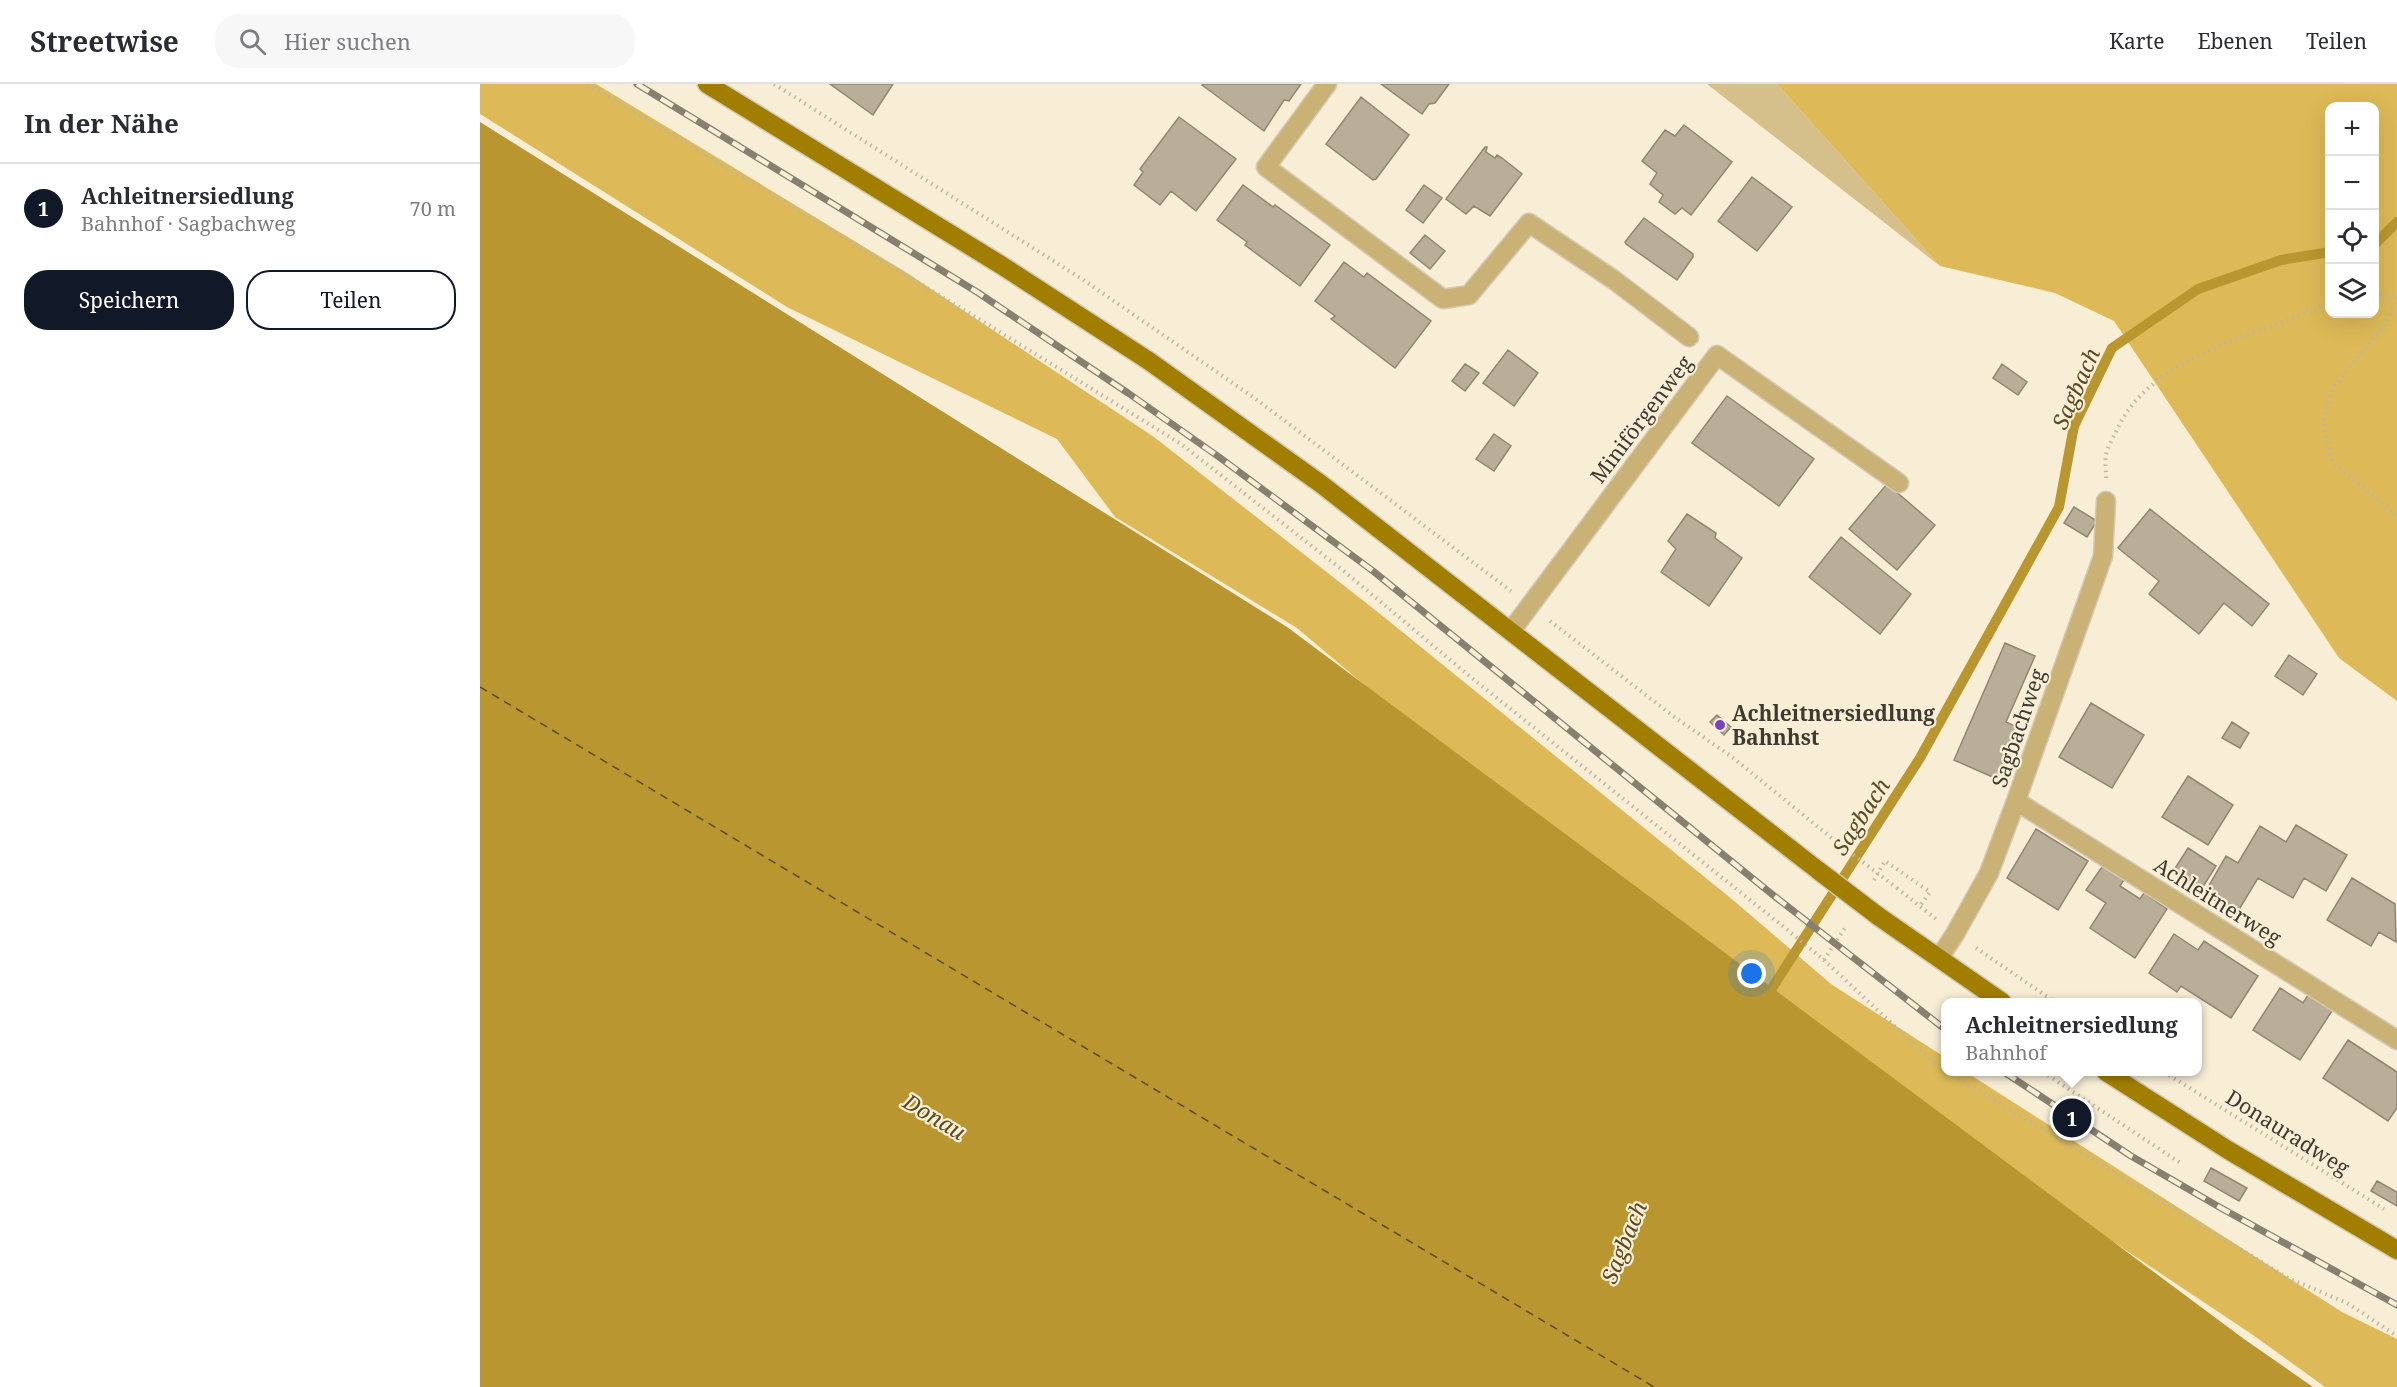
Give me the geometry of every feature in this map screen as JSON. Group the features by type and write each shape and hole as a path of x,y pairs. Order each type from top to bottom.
{"main road":[{"path":"707,84 1001,265 1149,361 1321,484 1878,916 1996,998"},
{"path":"2114,1076 2228,1150 2397,1250"}],"street":[{"path":"1327,84 1266,167 1443,299 1469,295 1529,224 1614,280 1689,337"},
{"name":"Miniförgenweg","path":"1511,631 1717,355 1899,483"},
{"name":"Sagbachweg","path":"1939,958 1989,873 2016,801 2103,556 2106,501"},
{"name":"Achleitnerweg","path":"2016,801 2397,1040"}],"path":[{"path":"588,84 974,316 1181,444 1345,572 1473,679 1779,922 1941,1067"},
{"path":"2379,294 2397,296 2384,326 2334,386 2324,420 2332,461 2397,517"},
{"path":"2106,501 2106,455 2122,417 2161,377 2236,338 2302,316 2325,304"},
{"path":"1673,716 1732,757 1920,906 1930,892 1886,861"},
{"path":"1955,934 2049,998"},
{"path":"1955,1076 2288,1278 2347,1303 2397,1336"},
{"path":"2050,1076 2182,1164"},
{"name":"Donauradweg","path":"2172,1076 2387,1211"}],"shaded area":[{"path":"480,84 596,84 907,273 1154,437 1379,613 1733,900 1831,984 1941,1055 1941,1076 1972,1076 2342,1312 2397,1339 2397,1387 2325,1387 2253,1335 2115,1243 1960,1197 1574,862 1297,628 1115,517 1057,439 787,307 480,114"},
{"path":"1707,84 1777,84 1940,266"},
{"path":"1777,84 2397,84 2397,701 2339,658 2114,321 2055,293 1940,266"}],"water":[{"name":"Donau","path":"480,122 1287,627 2244,1339 2313,1387 480,1387"}],"building":[{"path":"830,84 893,84 873,115"},
{"path":"1203,84 1301,84 1289,101 1284,100 1264,131"},
{"path":"1381,84 1449,84 1435,103 1429,104 1422,114"},
{"path":"1361,97 1409,135 1373,180 1326,144"},
{"path":"1179,117 1236,159 1196,211 1171,191 1160,205 1134,185 1143,172 1140,169"},
{"path":"1684,125 1732,162 1691,215 1682,208 1675,214 1659,202 1663,195 1650,184 1657,173 1642,161 1665,130 1675,136"},
{"path":"1487,147 1486,152 1495,158 1497,155 1502,158 1522,174 1490,216 1474,206 1466,214 1446,199"},
{"path":"1752,177 1792,207 1757,251 1718,221"},
{"path":"1243,185 1330,245 1300,286 1245,245 1247,242 1217,220"},
{"path":"1424,185 1442,198 1423,223 1406,210"},
{"path":"1644,218 1693,254 1677,280 1626,244 1625,242"},
{"path":"1425,235 1445,251 1430,269 1410,253"},
{"path":"1344,262 1364,277 1367,273 1431,321 1395,368 1331,319 1335,316 1315,301"},
{"path":"1508,350 1538,373 1514,406 1483,383"},
{"path":"1465,364 1479,373 1465,391 1452,381"},
{"path":"2002,364 2027,382 2018,395 1993,378"},
{"path":"1727,396 1814,459 1779,506 1692,443"},
{"path":"1494,434 1511,446 1494,471 1476,459"},
{"path":"1887,484 1935,525 1897,570 1849,529"},
{"path":"2074,507 2097,521 2087,537 2064,523"},
{"path":"2150,509 2269,604 2252,626 2224,603 2199,634 2149,594 2159,581 2118,548"},
{"path":"1687,514 1716,533 1715,538 1742,558 1709,606 1661,572 1676,549 1668,541"},
{"path":"1841,537 1911,594 1880,634 1809,577"},
{"path":"2005,643 2035,656 2006,722 2019,728 1997,779 1954,760"},
{"path":"2289,655 2317,674 2303,695 2275,676"},
{"path":"2091,703 2144,735 2112,788 2059,757"},
{"name":"Achleitnersiedlung Bahnhst","path":"1717,715 1731,727 1724,735 1710,722"},
{"path":"2232,722 2249,733 2240,748 2222,738"},
{"path":"2188,776 2233,805 2208,845 2162,817"},
{"path":"2296,825 2347,855 2326,891 2304,878 2293,898 2258,878 2237,913 2204,894 2226,856 2238,863 2260,826 2286,842"},
{"path":"2036,829 2088,861 2058,910 2007,878"},
{"path":"2188,848 2216,866 2201,890 2172,873"},
{"path":"2104,864 2125,878 2120,886 2140,899 2144,893 2167,909 2135,958 2090,928 2106,903 2086,890"},
{"path":"2352,878 2395,904 2396,942 2379,932 2371,946 2327,920"},
{"path":"2174,934 2198,950 2204,941 2258,976 2231,1018 2181,986 2177,992 2149,973"},
{"path":"2280,988 2303,1003 2308,995 2332,1011 2300,1060 2253,1030"},
{"path":"2348,1040 2397,1072 2397,1108 2388,1121 2323,1078"},
{"path":"2211,1168 2247,1188 2239,1201 2204,1181"},
{"path":"2377,1181 2397,1192 2397,1206 2371,1191"}],"waterway":[{"name":"Sagbach","path":"2379,240 2397,222"},
{"name":"Sagbach","path":"1765,999 1920,758 2059,507 2074,426 2112,348 2198,289 2281,260 2325,253"}],"ferry route":[{"path":"480,687 1654,1387"}],"railway":[{"path":"637,84 977,292 1219,457 1373,571 1773,895 1941,1026"},
{"path":"2010,1076 2131,1156 2397,1305"}],"place":[{"name":"Achleitnersiedlung Bahnhst","path":"1720,725"},
{"name":"Achleitnersiedlung","path":"2072,1118"}]}
